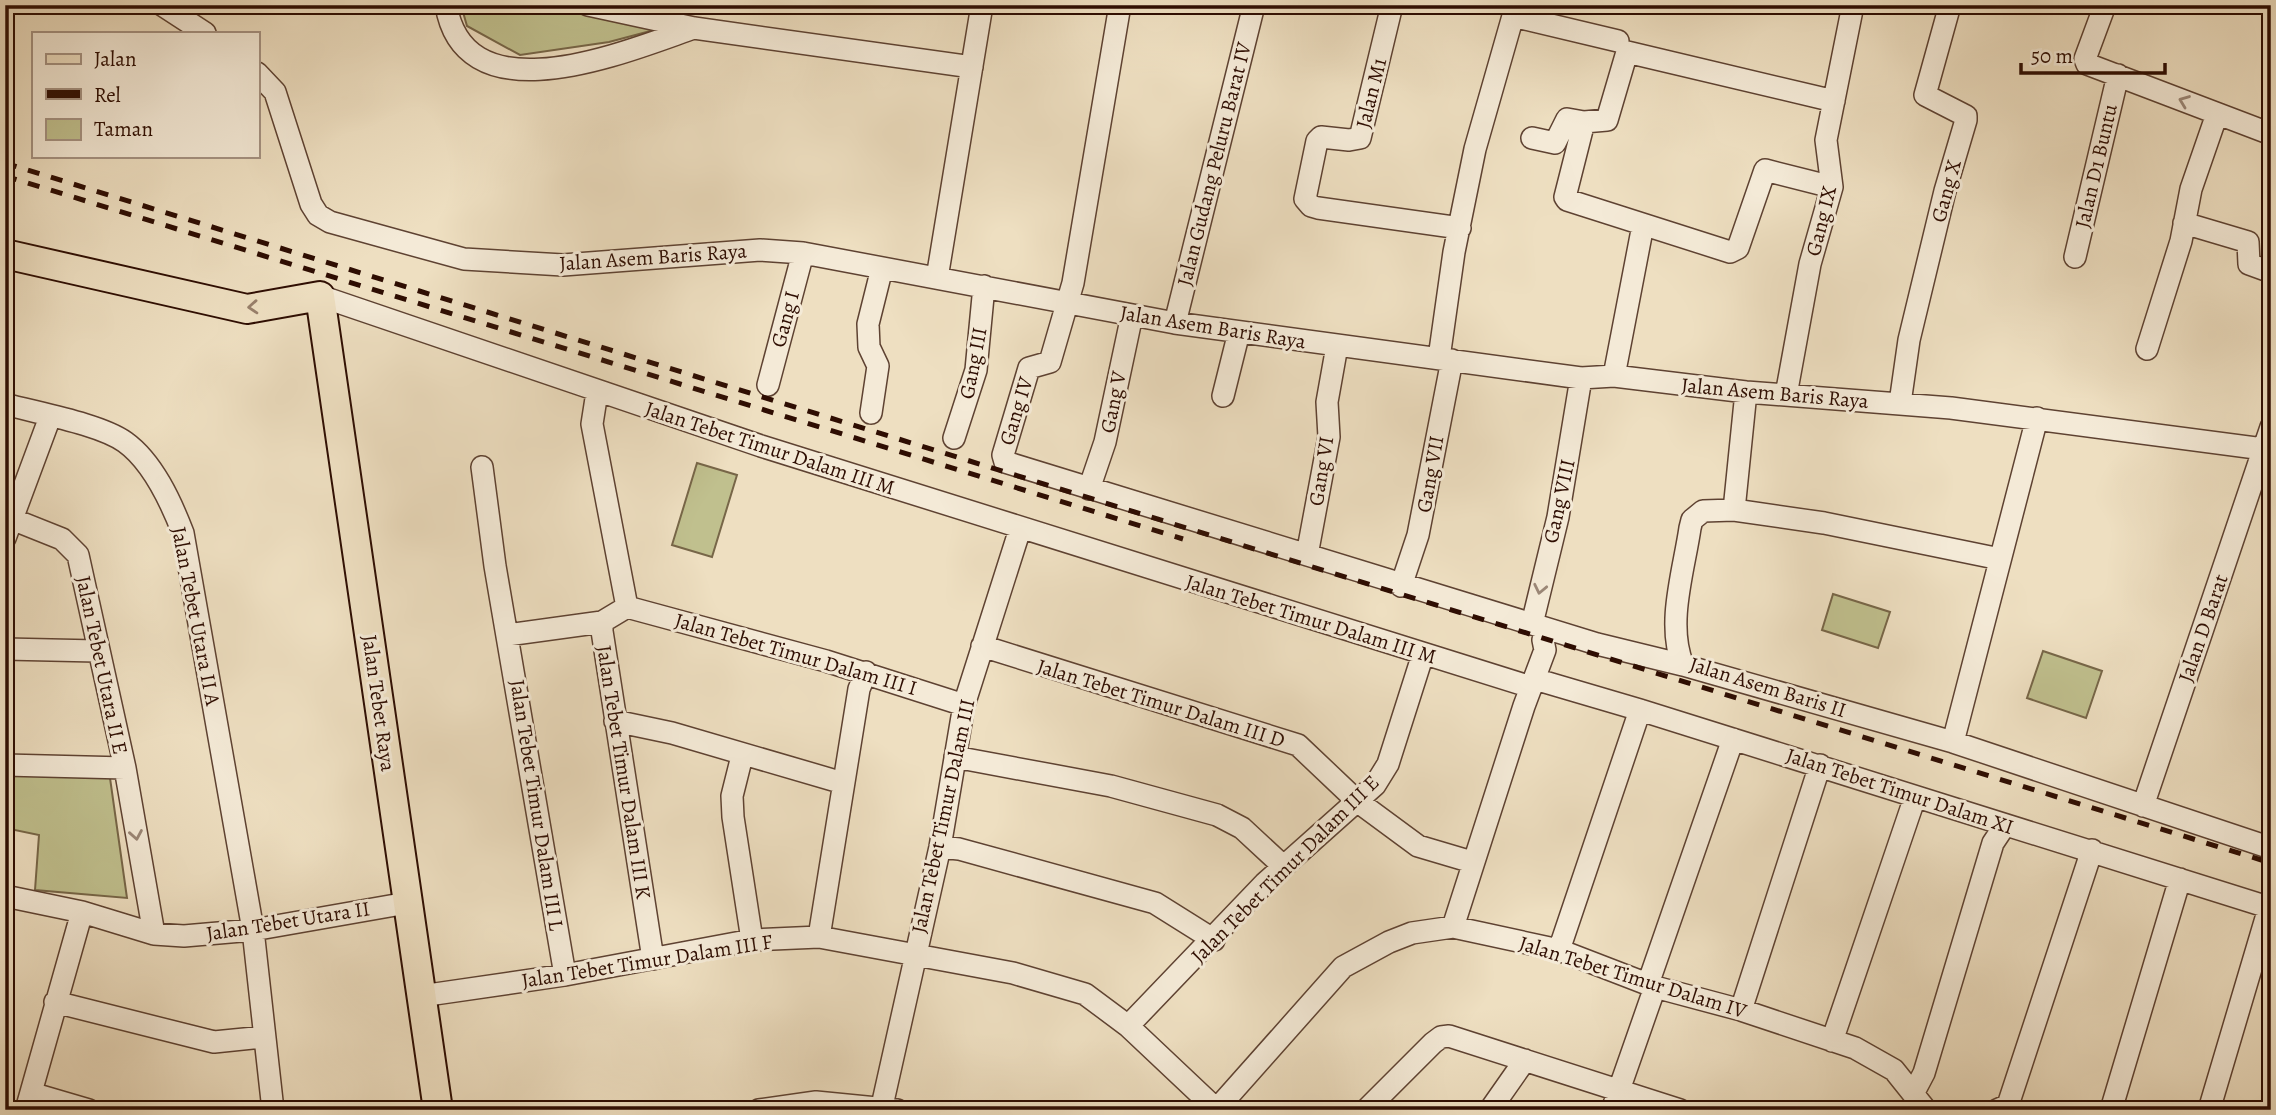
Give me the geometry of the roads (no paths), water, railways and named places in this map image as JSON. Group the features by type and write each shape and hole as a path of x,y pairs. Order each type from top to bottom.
{"main road":[{"name":"Jalan Tebet Timur Dalam III M","path":"5,254 247,309 320,296"},
{"name":"Jalan Tebet Raya","path":"320,296 438,1110"}],"street":[{"path":"162,5 203,32"},
{"path":"446,5 458,40 468,52 506,69 536,71 620,54 694,27"},
{"path":"588,5 694,27 972,67"},
{"path":"937,278 982,5"},
{"path":"1069,303 1120,5"},
{"name":"Jalan Gudang Peluru Barat IV","path":"1175,323 1254,5"},
{"name":"Jalan M1","path":"1392,5 1360,138 1349,140 1321,137 1317,141 1307,178 1305,199 1311,206 1460,228"},
{"name":"Gang IX","path":"1786,395 1810,264 1832,187 1826,140 1853,5"},
{"name":"Gang X","path":"1900,403 1909,340 1945,191 1966,120 1966,116 1956,109 1925,95 1950,5"},
{"path":"2105,5 2085,61 2088,65 2271,134"},
{"path":"1517,11 1618,41"},
{"name":"Gang VII","path":"1402,586 1418,535 1445,359 1460,228 1475,149 1517,11"},
{"path":"1532,138 1555,143 1567,119 1584,122 1607,120 1627,52 1834,101"},
{"name":"Jalan Asem Baris Raya","path":"259,75 275,92 311,204 318,215 330,222 464,260 563,265 760,250 803,253 1175,323 1337,346 1581,378 1614,376 1746,393 1900,403 2037,418 2267,450"},
{"name":"Jalan D1 Buntu","path":"2075,257 2118,75"},
{"path":"2147,349 2182,241 2191,188 2217,114"},
{"path":"1584,122 1565,197 1643,225 1734,251 1738,248 1765,170 1832,187"},
{"path":"2184,223 2248,242 2249,264 2271,272"},
{"path":"1614,376 1643,225"},
{"name":"Gang I","path":"768,385 803,253"},
{"path":"871,413 878,366 869,347 867,324 882,268"},
{"name":"Gang III","path":"954,438 976,370 984,286"},
{"name":"Jalan Tebet Timur Dalam III M","path":"320,296 597,392 1020,529 1531,687"},
{"name":"Gang IV","path":"1069,303 1050,362 1029,368 1003,456 1005,462 1089,489"},
{"name":"Gang V","path":"1089,489 1105,442 1132,315"},
{"path":"1223,396 1239,332"},
{"name":"Gang VI","path":"1307,555 1329,438 1326,402 1337,346"},
{"name":"Gang VIII","path":"1452,927 1545,650 1539,626 1581,378"},
{"path":"597,392 592,424 627,607"},
{"path":"1734,510 1746,393"},
{"name":"Jalan Tebet Utara II A","path":"5,404 106,432 126,442 170,501 179,522 191,575 253,930 273,1110"},
{"path":"9,528 50,417"},
{"path":"1953,742 2037,418"},
{"name":"Jalan D Barat","path":"2143,806 2267,450 2271,427"},
{"name":"Jalan Tebet Timur Dalam III L","path":"482,467 507,635 565,975"},
{"path":"1089,489 1402,586 1659,661 1683,665"},
{"name":"Jalan Asem Baris II","path":"2000,559 1824,523 1734,510 1703,511 1692,520 1676,620 1676,645 1683,665 1953,742 2271,848"},
{"name":"Jalan Tebet Utara II E","path":"9,528 62,539 78,555 97,651 125,768 154,934"},
{"name":"Jalan Tebet Timur Dalam III","path":"890,1108 914,955 940,847 964,705 1020,529"},
{"name":"Jalan Tebet Timur Dalam III K","path":"627,607 602,622 653,959"},
{"name":"Jalan Tebet Timur Dalam III I","path":"627,607 866,672 964,705"},
{"path":"507,635 602,622"},
{"name":"Jalan Tebet Timur Dalam III D","path":"982,646 1298,745 1357,801 1418,846 1472,862"},
{"path":"5,649 97,651"},
{"name":"Jalan Tebet Timur Dalam III E","path":"1128,1026 1283,866 1375,785 1388,764 1423,654"},
{"path":"819,937 859,689 866,672"},
{"name":"Jalan Tebet Timur Dalam XI","path":"1531,687 1538,680 1640,710 2270,908"},
{"path":"1559,950 1640,710"},
{"path":"615,721 672,733 742,756 844,783"},
{"path":"1617,1101 1651,986 1733,739"},
{"path":"742,756 732,796 733,817 752,940"},
{"path":"956,757 1111,786 1217,815 1242,828 1283,866"},
{"path":"5,765 125,768"},
{"path":"1741,1010 1820,765"},
{"path":"1832,1041 1916,797"},
{"path":"1920,1101 1924,1073 1993,843 2005,824"},
{"path":"940,847 959,849 1126,892 1155,903 1214,940"},
{"path":"1997,1110 2008,1105 2092,850"},
{"path":"2111,1110 2180,879"},
{"name":"Jalan Tebet Utara II","path":"5,896 82,912 154,934 184,936 253,930 407,903"},
{"path":"2209,1110 2270,908"},
{"path":"82,912 29,1101 89,1110"},
{"name":"Jalan Tebet Timur Dalam IV","path":"1216,1109 1343,967 1412,933 1452,927 1559,950 1651,986 1741,1010 1832,1041 1877,1058 1894,1070 1920,1101"},
{"name":"Jalan Tebet Timur Dalam III F","path":"421,996 565,975 752,940 819,937 1013,973 1085,994 1128,1026 1216,1109"},
{"path":"55,1002 214,1042 264,1037"},
{"path":"1366,1110 1441,1037 1459,1038 1525,1060 1617,1101 1680,1110"},
{"path":"1490,1110 1525,1060"},
{"path":"759,1110 816,1102 890,1108"}],"railway":[{"path":"5,163 2271,863"},
{"path":"5,176 1183,539"}]}
